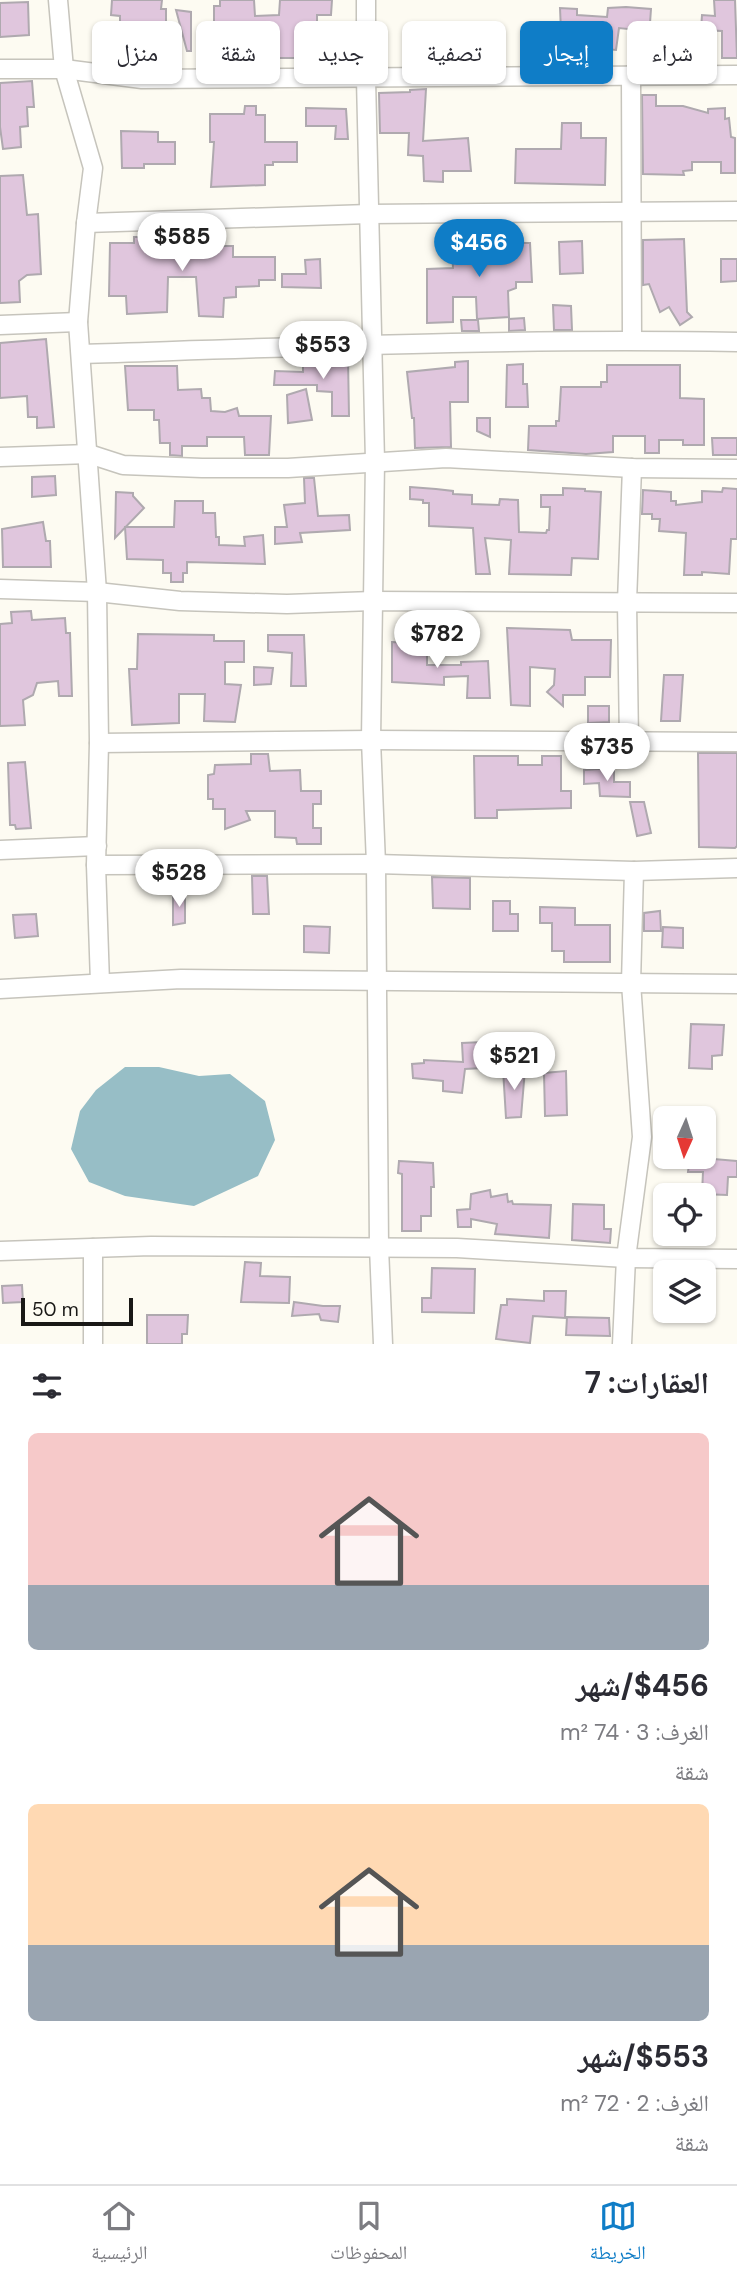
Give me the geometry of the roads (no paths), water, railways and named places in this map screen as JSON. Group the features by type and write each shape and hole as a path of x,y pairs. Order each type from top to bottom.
{"street":[{"path":"58,0 64,69 93,169 78,322 97,592 99,743 96,865 100,982"},
{"path":"366,0 366,21"},
{"path":"0,69 64,69 142,79 294,79"},
{"path":"388,79 627,75"},
{"path":"717,75 737,75"},
{"path":"366,84 375,461 371,740 376,863 379,1247 383,1344"},
{"path":"631,84 632,340"},
{"path":"86,223 369,214 737,211"},
{"path":"0,325 78,322"},
{"path":"81,354 371,344 632,340 737,342"},
{"path":"0,457 89,454 123,465 202,468 288,468 446,458 632,468 737,469"},
{"path":"629,743 627,602 632,468"},
{"path":"0,589 97,592 180,601 287,604 373,601 737,603"},
{"path":"99,743 371,740 737,742"},
{"path":"0,850 97,846"},
{"path":"96,865 376,863 635,871 737,868"},
{"path":"622,1344 626,1258 642,1137 631,984 635,871"},
{"path":"0,989 181,979 737,984"},
{"path":"0,1251 379,1247 457,1248 626,1258 737,1259"},
{"path":"93,1248 93,1344"}],"water":[{"path":"125,1067 159,1067 199,1076 230,1074 265,1101 275,1140 258,1176 194,1206 125,1196 89,1182 71,1149 80,1111 96,1090"}]}
